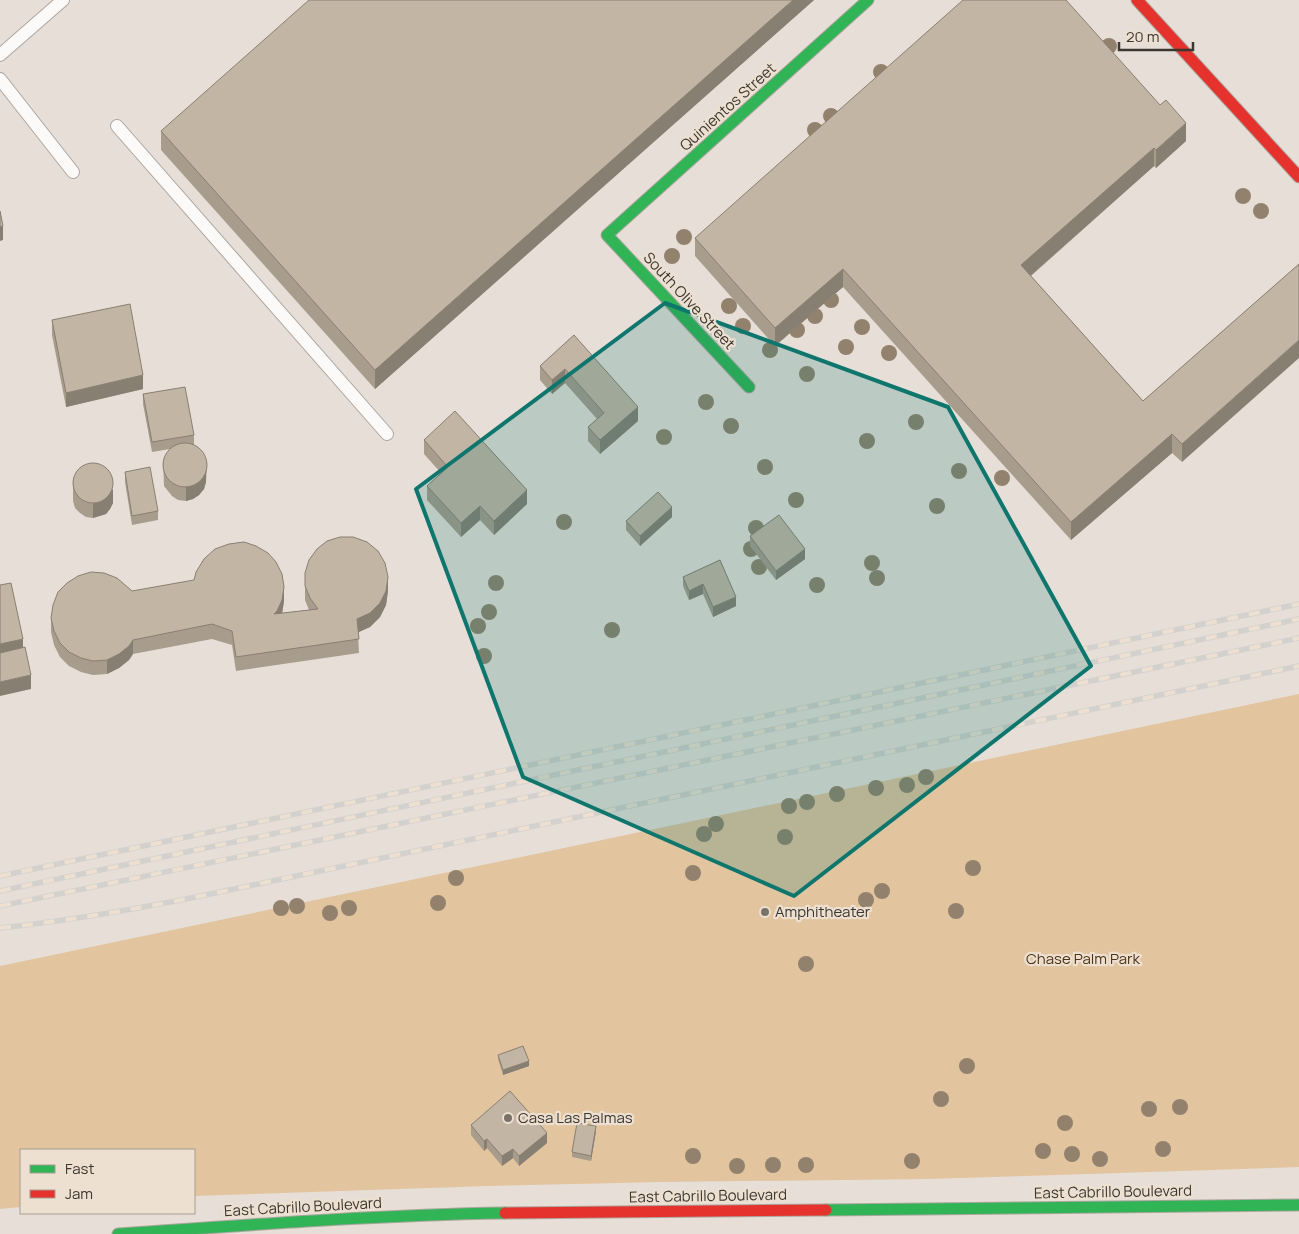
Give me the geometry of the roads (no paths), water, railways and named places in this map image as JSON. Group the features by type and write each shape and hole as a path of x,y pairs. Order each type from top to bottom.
{"main road":[{"name":"Quinientos Street","path":"607,235 868,0"},
{"path":"1138,0 1299,177"},
{"name":"South Olive Street","path":"607,235 749,387"},
{"name":"East Cabrillo Boulevard","path":"118,1234 325,1219 457,1214 1299,1205"}],"lane":[{"path":"0,55 63,0"},
{"path":"0,79 73,172"},
{"path":"117,126 387,434"}],"railway":[{"path":"0,876 1299,604"},
{"path":"0,891 1299,619"},
{"path":"0,906 1299,638"},
{"path":"0,928 98,915 196,897 1299,666"}],"place":[{"name":"Amphitheater","path":"765,912"},
{"name":"Casa Las Palmas","path":"508,1118"}],"park label":[{"name":"Chase Palm Park","path":"1083,959"}]}
